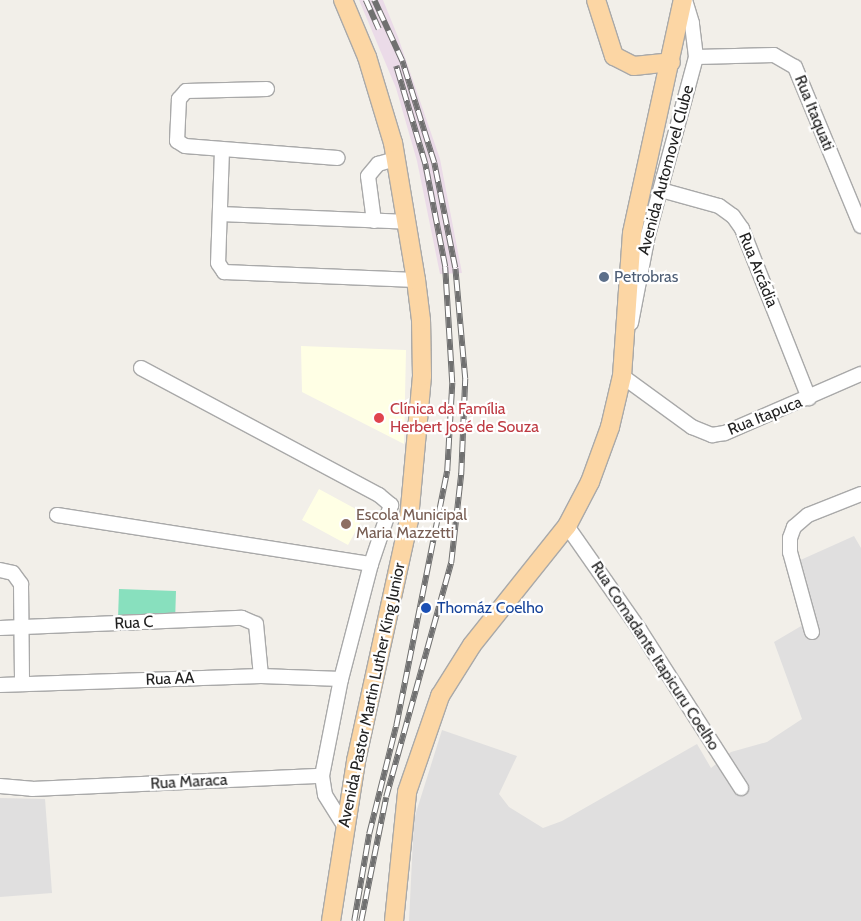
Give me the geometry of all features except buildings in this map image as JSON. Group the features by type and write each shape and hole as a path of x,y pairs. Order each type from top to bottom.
{"main road":[{"name":"Avenida Pastor Martin Luther King Junior","path":"331,921 344,826 409,519 422,376 416,280 408,222 396,159 367,57 343,0"},
{"path":"596,0 614,56 634,66 671,62"},
{"path":"394,921 407,792 440,696 472,645 568,526 596,464 610,427 622,376 626,341 632,233 684,0"}],"street":[{"name":"Avenida Automovel Clube","path":"626,341 637,302 646,244 662,190 696,57 692,23 684,0"},
{"name":"Rua Itaquati","path":"696,57 774,55 795,67 861,226"},
{"path":"267,90 192,89 181,95 177,141 185,146 222,150 338,158"},
{"path":"222,150 218,263 224,272 416,280"},
{"path":"374,221 368,176 378,164 396,159"},
{"name":"Rua Arcádia","path":"662,190 719,206 733,216 742,229 810,398"},
{"path":"220,214 408,222"},
{"path":"140,368 387,499 391,506 390,514 371,564 341,679 322,776 325,795 344,826"},
{"name":"Rua Itapuca","path":"622,376 692,427 712,435 725,434 861,374"},
{"path":"812,632 790,552 790,538 794,527 808,515 861,494"},
{"path":"57,515 371,564"},
{"name":"Rua Comadante Itapicuru Coelho","path":"568,526 639,629 741,788"},
{"path":"0,570 13,573 21,584 22,684"},
{"name":"Rua C","path":"0,628 242,618 256,624 259,633 261,676"},
{"name":"Rua AA","path":"0,685 261,676 341,679"},
{"name":"Rua Maraca","path":"0,786 32,789 322,776"}],"shaded area":[{"path":"359,0 383,0 398,37 440,159 462,273 440,274 417,161 396,88"},
{"name":"Clínica da Família Herbert José de Souza","path":"301,346 406,350 404,444 302,392"},
{"path":"319,489 365,514 348,545 302,520"},
{"path":"854,536 861,548 861,921 409,921 414,819 442,730 517,756 499,794 509,807 543,828 562,821 697,744 711,768 731,752 767,742 802,719 774,642 808,622 796,562"},
{"path":"0,798 45,799 52,893 0,897"}],"green space":[{"path":"119,589 176,591 175,622 118,619"}],"railway":[{"path":"366,0 379,29"},
{"path":"361,921 386,797 451,563 461,474 465,379 455,268 434,163 402,61 374,0"},
{"path":"354,921 369,834 396,726 447,471 452,383 445,267 425,164 396,66"}],"place":[{"name":"Petrobras","path":"604,277"},
{"name":"Clínica da Família Herbert José de Souza","path":"379,418"},
{"name":"Escola Municipal Maria Mazzetti","path":"346,524"},
{"name":"Thomáz Coelho","path":"426,608"}]}
